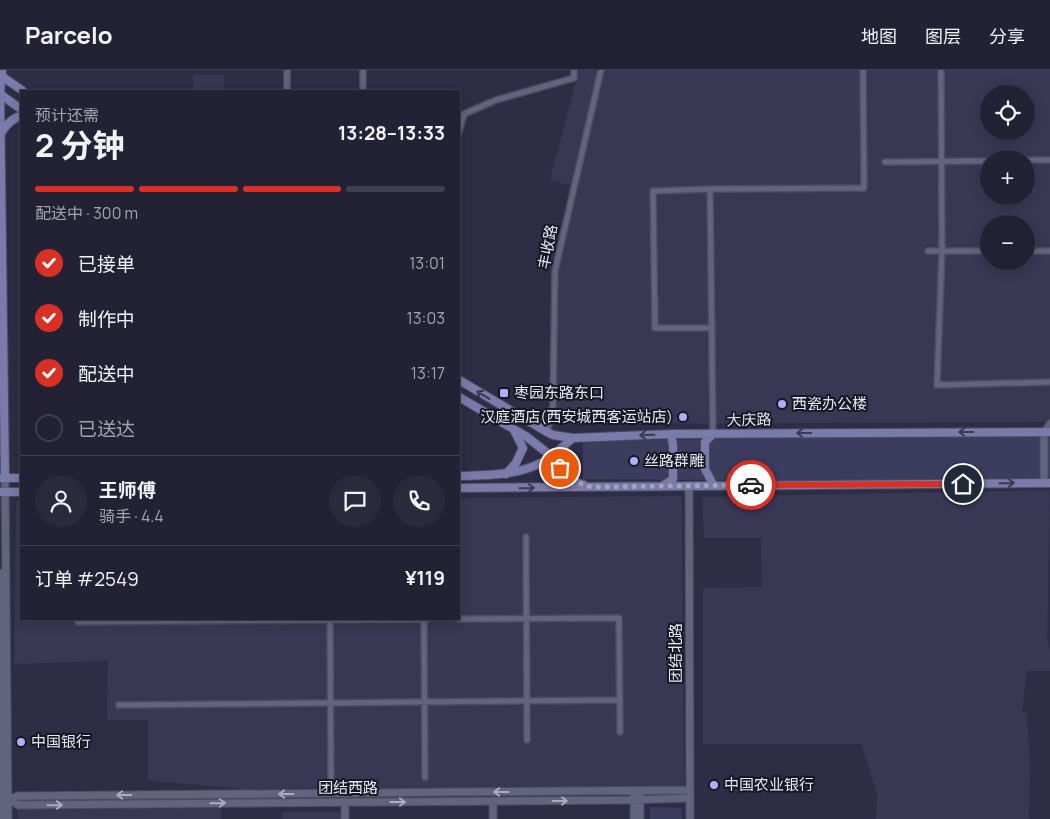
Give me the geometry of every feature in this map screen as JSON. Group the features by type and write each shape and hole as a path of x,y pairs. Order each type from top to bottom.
{"main road":[{"path":"1,74 22,90"},
{"path":"1,74 3,478 20,478"},
{"path":"0,94 20,108"},
{"path":"1,133 6,125 20,116"},
{"name":"大庆路","path":"460,381 547,432 553,435 573,438 670,434 1047,432"},
{"path":"460,398 527,437 550,457 570,480 591,487"},
{"path":"506,474 516,464 523,448 513,428"},
{"path":"662,486 673,479 673,445 670,434"},
{"path":"714,434 705,442 705,469 714,486"},
{"path":"460,476 506,474 532,467 550,457 573,438"},
{"path":"478,475 478,488"},
{"path":"460,488 1047,483"},
{"path":"2,492 20,492"}],"street":[{"path":"287,70 287,90"},
{"path":"363,70 363,90"},
{"path":"460,128 464,114 496,100 574,78 574,70"},
{"name":"丰收路","path":"547,432 553,405 555,271 601,70"},
{"path":"712,328 655,328 653,191 864,188 863,70"},
{"path":"941,70 942,252 937,385 1050,382"},
{"path":"1035,160 1050,160"},
{"path":"885,162 980,161"},
{"path":"710,189 714,434"},
{"path":"928,251 980,251"},
{"path":"1035,251 1050,251"},
{"path":"1047,483 1047,432 1050,424"},
{"path":"2,819 4,799 3,478"},
{"name":"团结北路","path":"689,486 690,819"},
{"path":"526,537 527,740"},
{"path":"0,573 2,622"},
{"path":"460,618 619,618 620,732"},
{"path":"78,622 246,620"},
{"path":"330,620 331,778"},
{"path":"425,777 426,620"},
{"path":"119,705 620,700"},
{"name":"团结西路","path":"4,799 18,796 690,794"},
{"path":"634,819 637,795"},
{"path":"637,795 640,819"},
{"name":"团结西路","path":"4,799 18,805 493,801 637,795"},
{"path":"4,799 8,819"},
{"path":"493,801 493,819"},
{"path":"344,802 345,819"}],"shaded area":[{"path":"579,70 601,70 574,186 550,180"},
{"path":"605,70 1050,70 1050,422 560,424 555,418 558,270"},
{"path":"193,75 224,75 224,90 193,90"},
{"path":"1050,434 1050,483 583,479 583,441"},
{"path":"1050,490 1047,642 1050,649 1050,671 1027,671 1022,712 1027,713 1030,766 1029,819 876,819 877,794 861,744 703,744 703,588 762,587 761,538 704,538 702,497"},
{"path":"682,496 684,787 245,789 148,781 148,720 107,720 108,661 14,664 16,501 20,501 20,620 460,620 460,498"},
{"path":"221,806 221,819 18,819 18,808"},
{"path":"650,807 681,808 682,819 650,819"},
{"path":"282,812 341,812 341,819 282,819"}],"way so far":[{"path":"560,468 570,480 591,487 751,485"}],"place":[{"name":"枣园东路东口","path":"504,393"},
{"name":"西瓷办公楼","path":"782,404"},
{"name":"汉庭酒店(西安城西客运站店)","path":"683,417"},
{"name":"丝路群雕","path":"634,461"},
{"name":"中国银行","path":"21,742"},
{"name":"中国农业银行","path":"714,785"}],"route":[{"path":"751,485 963,484"}]}
